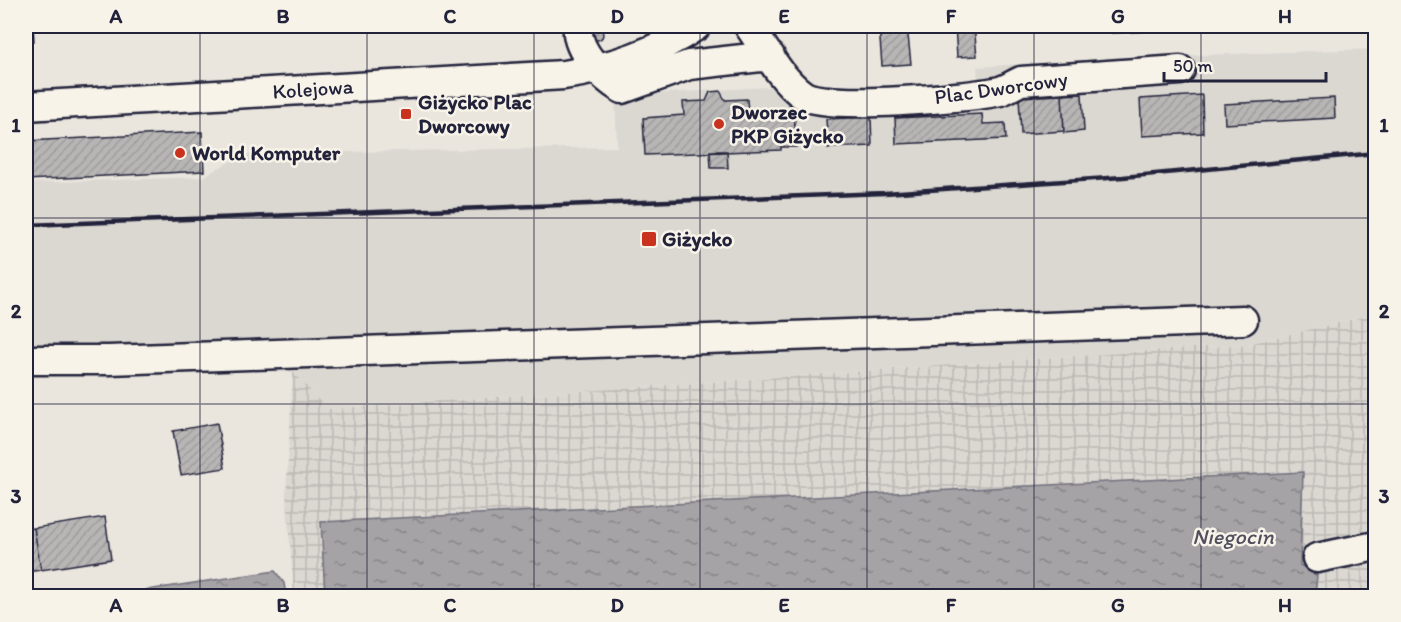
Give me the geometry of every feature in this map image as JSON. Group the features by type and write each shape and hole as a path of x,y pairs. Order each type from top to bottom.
{"street":[{"path":"578,26 588,55 599,70 622,89 689,65 770,56"},
{"path":"599,70 633,57 696,26"},
{"name":"Plac Dworcowy","path":"749,26 790,83 804,95 831,102 967,97 1003,90 1021,81 1180,70"},
{"name":"Kolejowa","path":"26,106 564,75 599,70"},
{"path":"26,360 96,360 1243,320"},
{"path":"1317,558 1376,546"}],"shaded area":[{"path":"1375,49 1375,314 1248,344 327,409 292,372 26,365 26,183 203,177 243,154 617,147 615,96 816,84 826,94 907,90 907,86 978,82 977,67 1111,58"},
{"path":"1375,314 1375,596 294,596 286,494 293,372 327,409 1248,344"}],"water":[{"name":"Niegocin","path":"1303,472 1300,565 1317,575 1315,596 325,596 321,522"},
{"path":"275,571 284,583 286,596 106,596"}],"building":[{"path":"26,26 33,26 34,41 26,42"},
{"path":"205,26 262,26 262,28 206,31"},
{"path":"879,26 907,26 911,64 882,66"},
{"path":"955,26 974,26 977,56 957,57"},
{"path":"1112,26 1227,26 1227,27 1112,33"},
{"path":"597,28 603,34 597,40 591,34"},
{"name":"Dworzec PKP Giżycko","path":"720,91 725,100 747,99 748,112 794,108 796,147 781,147 781,150 645,155 643,118 684,115 683,102 706,101 710,92"},
{"path":"1082,94 1084,131 1064,133 1062,95"},
{"path":"1062,95 1064,131 1021,134 1019,97"},
{"path":"1202,95 1203,133 1142,136 1140,99"},
{"path":"1334,98 1335,118 1225,124 1224,104"},
{"path":"982,114 983,124 1005,123 1006,139 896,144 895,118"},
{"path":"871,117 872,146 828,148 826,119"},
{"path":"202,132 204,171 26,180 26,141"},
{"path":"710,151 727,151 728,168 711,168"},
{"path":"217,423 225,468 181,475 173,431"},
{"path":"105,517 111,559 41,570 34,528"},
{"path":"34,528 41,570 26,572 26,529"}],"railway":[{"path":"26,225 885,193 1123,177 1376,153"}],"place":[{"name":"Giżycko Plac Dworcowy","path":"406,114"},
{"name":"Dworzec PKP Giżycko","path":"719,124"},
{"name":"World Komputer","path":"180,153"},
{"name":"Giżycko","path":"649,239"}]}
